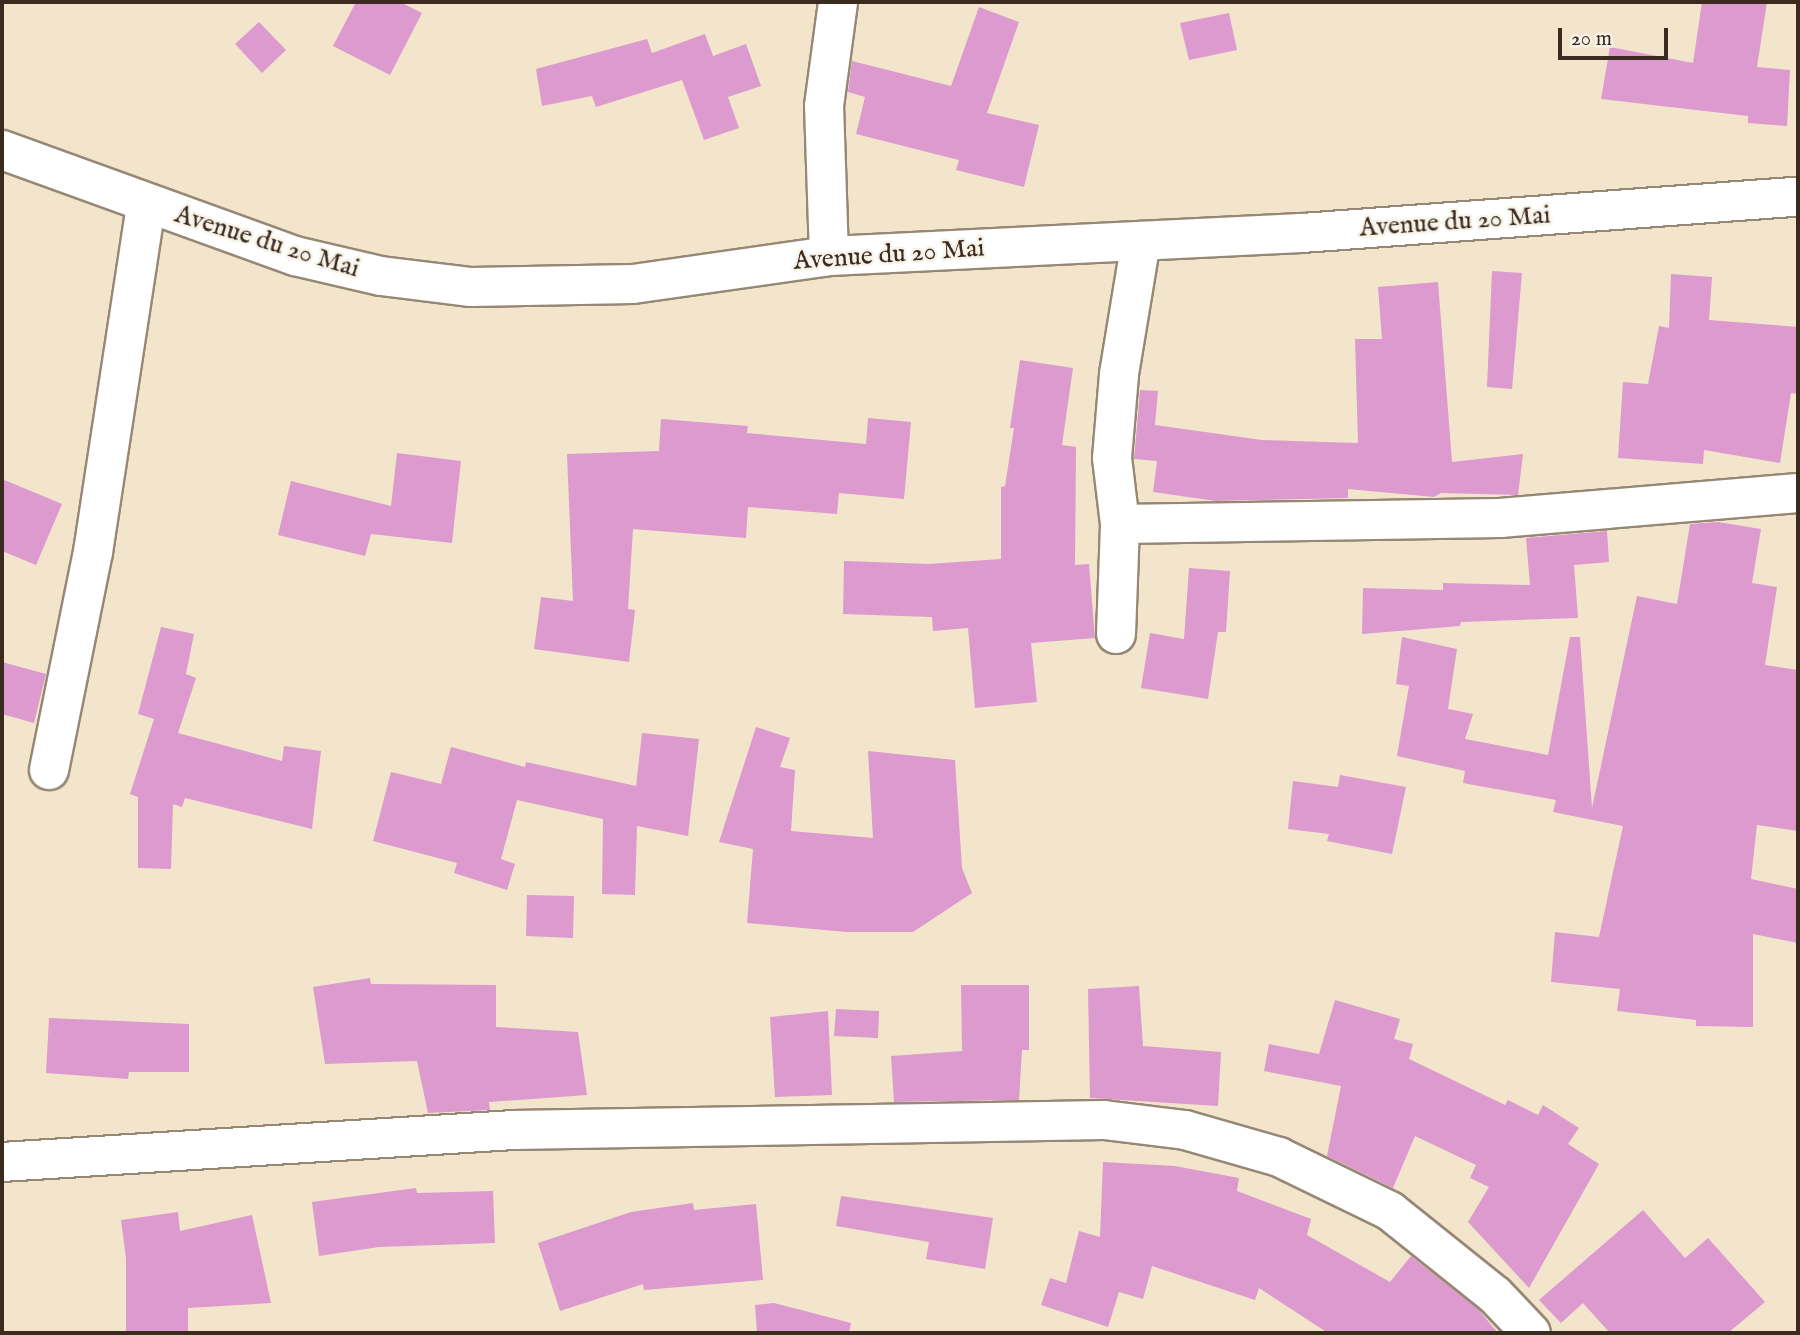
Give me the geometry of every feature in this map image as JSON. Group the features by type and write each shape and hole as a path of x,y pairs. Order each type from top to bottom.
{"street":[{"path":"829,256 824,106 838,2"},
{"name":"Avenue du 20 Mai","path":"2,150 146,205 295,256 381,276 471,287 633,284 829,256 1141,241 1798,197"},
{"path":"49,770 93,552 146,205"},
{"path":"1116,634 1120,524 1114,434 1119,374 1141,241"},
{"path":"1120,524 1500,519 1798,493"},
{"path":"2,1162 513,1130 1104,1120 1185,1130 1279,1157 1390,1211 1495,1295 1531,1333"}],"building":[{"path":"356,2 400,2 422,13 390,75 333,46"},
{"path":"1702,2 1767,2 1757,67 1790,70 1787,126 1748,123 1748,116 1601,99 1610,47 1693,63"},
{"path":"979,7 1019,22 987,113 1039,125 1024,187 956,170 959,160 856,134 865,97 848,92 852,61 951,86"},
{"path":"1229,13 1237,50 1189,60 1180,23"},
{"path":"259,22 286,50 262,73 235,44"},
{"path":"705,34 713,56 746,44 761,86 728,97 739,128 704,140 682,80 596,107 592,96 542,106 536,69 647,39 652,53"},
{"path":"1492,271 1522,273 1512,389 1487,387"},
{"path":"1671,274 1712,277 1709,320 1798,327 1798,394 1791,393 1780,463 1704,450 1703,464 1618,458 1623,382 1648,384 1659,326 1669,328"},
{"path":"1438,282 1452,462 1523,454 1518,495 1441,493 1434,497 1348,489 1348,498 1216,501 1153,492 1157,461 1134,459 1140,390 1158,391 1155,425 1262,440 1358,443 1355,339 1382,339 1378,287"},
{"path":"1020,360 1073,368 1062,445 1076,447 1075,565 1089,564 1095,638 1031,643 1037,702 975,708 968,628 933,631 932,617 843,614 844,561 929,564 1001,559 1001,487 1005,486 1014,428 1010,428"},
{"path":"868,418 911,422 904,499 839,493 837,514 748,507 746,538 633,529 628,609 635,610 629,662 534,649 541,597 573,601 567,454 659,451 661,419 748,426 747,433 866,444"},
{"path":"397,453 461,461 452,543 371,534 365,556 278,535 291,481 391,506"},
{"path":"2,479 62,504 36,565 2,551"},
{"path":"1718,522 1761,529 1752,583 1777,587 1765,665 1798,670 1798,831 1757,825 1751,879 1798,889 1798,943 1753,934 1753,1027 1696,1026 1696,1020 1617,1011 1620,989 1551,982 1555,932 1599,937 1623,826 1553,812 1556,800 1463,783 1465,771 1397,756 1409,686 1396,684 1402,637 1457,649 1448,709 1473,714 1465,739 1548,755 1570,637 1580,637 1592,808 1637,596 1677,604 1690,524"},
{"path":"1607,531 1609,562 1574,565 1578,618 1461,622 1460,626 1362,634 1363,588 1443,590 1443,583 1530,585 1526,538"},
{"path":"1189,568 1230,571 1226,632 1218,632 1208,699 1141,688 1150,633 1184,639"},
{"path":"161,627 194,634 186,674 196,678 178,733 282,761 284,746 321,751 312,829 185,798 182,807 173,804 171,869 138,868 138,797 130,794 154,719 138,714"},
{"path":"2,662 46,674 34,723 2,714"},
{"path":"756,727 790,738 780,767 795,770 791,831 873,838 868,751 955,760 962,868 972,893 913,932 846,932 747,923 753,849 719,842"},
{"path":"642,733 699,739 688,836 637,826 635,895 602,894 603,819 517,800 501,859 515,864 507,890 454,873 457,863 373,841 391,772 441,784 451,747 525,767 526,762 636,786"},
{"path":"1340,775 1406,787 1392,854 1327,841 1329,834 1288,829 1293,781 1338,787"},
{"path":"527,895 574,896 573,938 526,936"},
{"path":"370,978 371,984 496,985 496,1027 578,1032 587,1095 489,1102 490,1110 428,1113 417,1061 325,1064 313,987"},
{"path":"961,985 1029,985 1029,1050 1022,1050 1019,1100 894,1102 891,1056 962,1051"},
{"path":"1139,986 1143,1046 1221,1052 1218,1106 1090,1098 1088,989"},
{"path":"1335,1000 1400,1019 1394,1039 1413,1044 1409,1059 1505,1105 1508,1100 1538,1115 1543,1105 1579,1128 1568,1144 1599,1164 1529,1288 1468,1222 1489,1187 1470,1178 1476,1165 1415,1136 1393,1188 1327,1156 1341,1086 1264,1071 1269,1044 1319,1054"},
{"path":"836,1009 879,1011 878,1038 834,1036"},
{"path":"828,1011 832,1095 775,1097 770,1017"},
{"path":"49,1018 189,1024 189,1072 129,1072 128,1079 46,1073"},
{"path":"1103,1162 1175,1166 1239,1178 1237,1191 1311,1219 1307,1235 1390,1282 1411,1256 1478,1309 1498,1333 1328,1333 1259,1288 1255,1300 1152,1266 1143,1299 1119,1292 1108,1327 1041,1305 1050,1278 1066,1283 1079,1231 1100,1237"},
{"path":"416,1188 417,1193 493,1191 495,1243 379,1247 319,1256 312,1202"},
{"path":"841,1196 993,1218 985,1269 926,1259 929,1242 836,1226"},
{"path":"693,1203 694,1210 756,1204 763,1280 644,1290 643,1284 560,1311 538,1243 631,1212"},
{"path":"1643,1210 1685,1258 1708,1238 1765,1302 1728,1333 1610,1333 1583,1303 1561,1323 1539,1300"},
{"path":"178,1212 180,1231 252,1215 271,1303 188,1308 188,1333 126,1333 126,1258 121,1220"},
{"path":"774,1303 851,1323 849,1333 757,1333 755,1305"}]}
